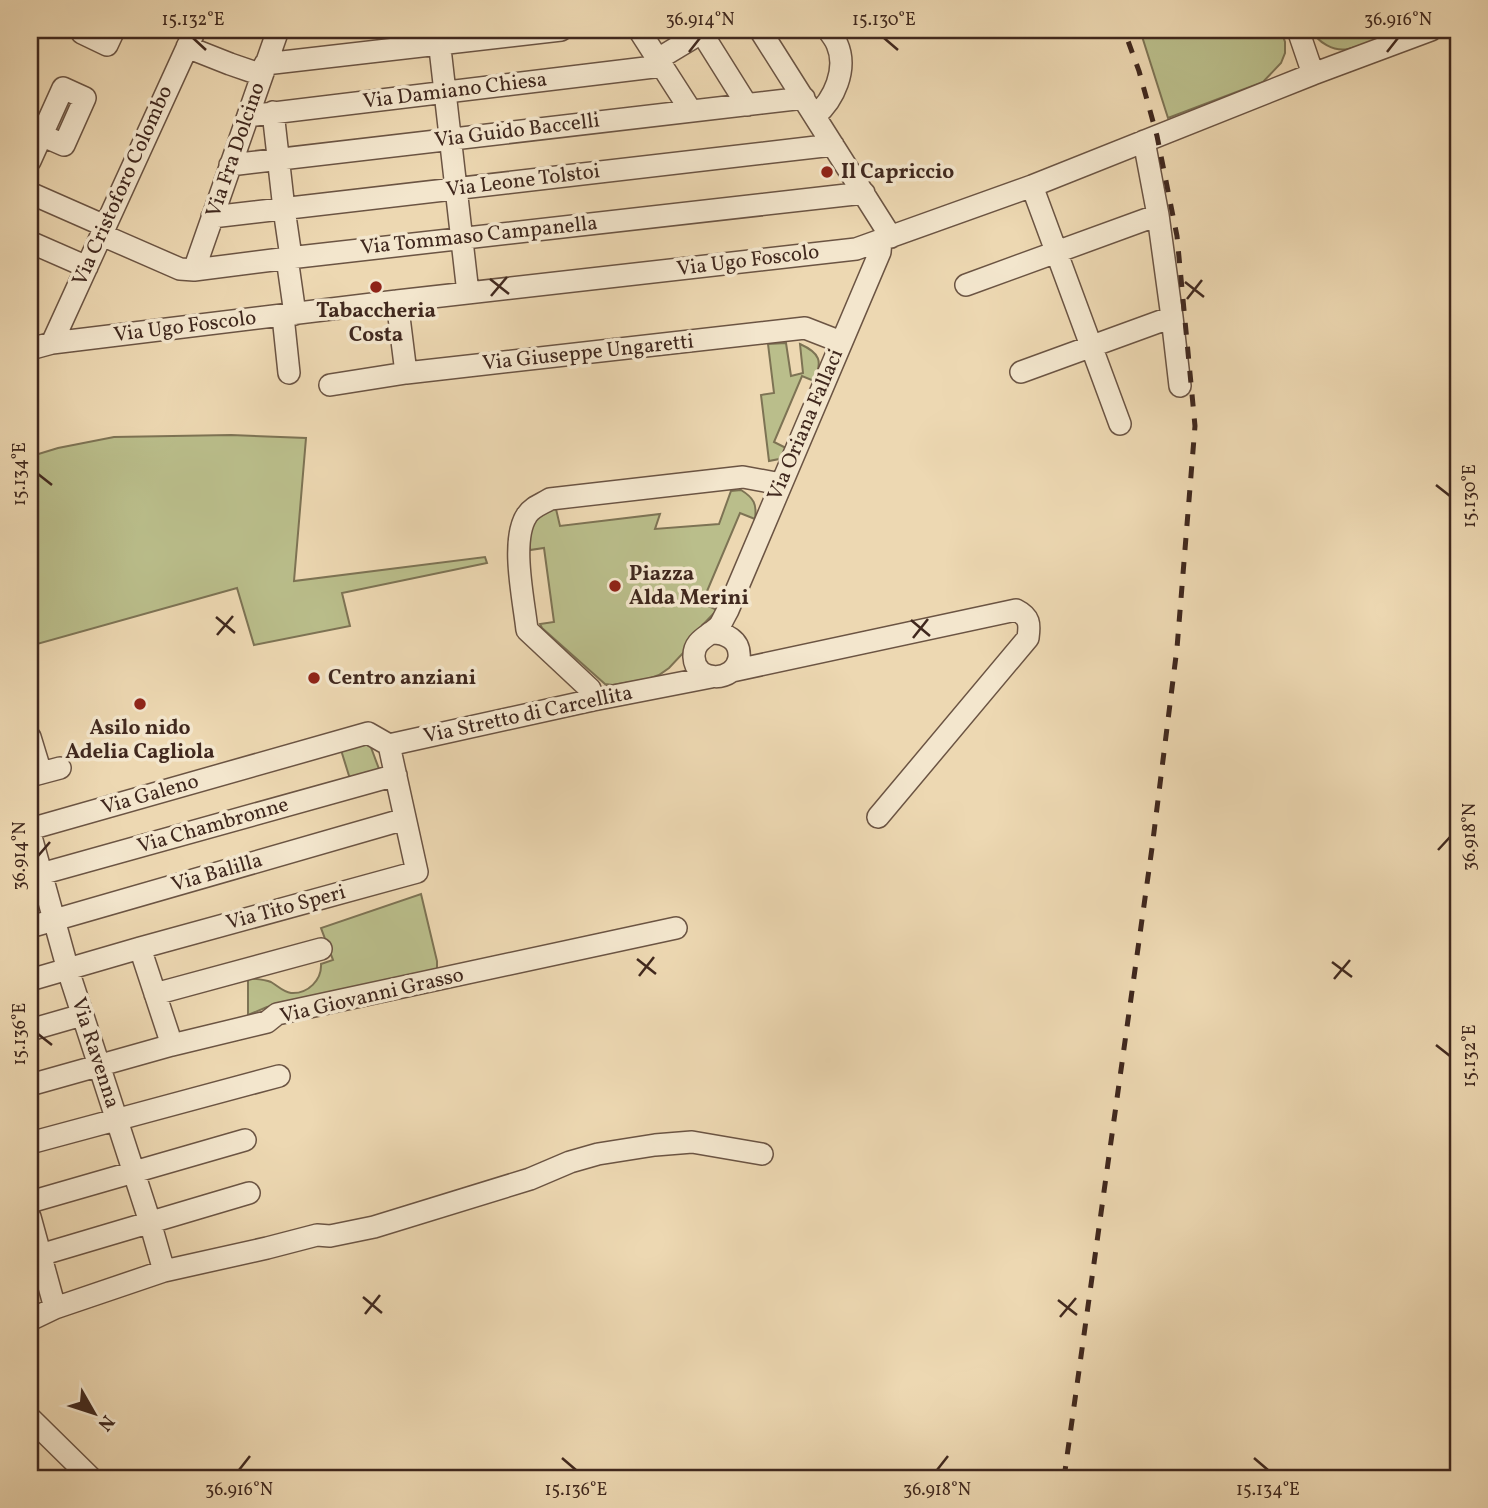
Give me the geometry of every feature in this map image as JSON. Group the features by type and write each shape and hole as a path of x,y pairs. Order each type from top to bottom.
{"street":[{"path":"80,31 107,45 114,30"},
{"name":"Via Fra Dolcino","path":"194,270 278,30"},
{"path":"191,38 230,64 264,70 439,37 561,30"},
{"path":"639,30 691,111"},
{"path":"760,30 864,193 886,238"},
{"path":"809,107 826,106 838,84 841,62 838,45 828,30"},
{"path":"1298,30 1313,74"},
{"name":"Via Ugo Foscolo","path":"30,349 52,343 397,301 856,249 1032,186 1431,30"},
{"path":"660,63 702,31 747,105"},
{"path":"439,37 468,293"},
{"name":"Via Cristoforo Colombo","path":"52,343 191,38"},
{"name":"Via Damiano Chiesa","path":"248,116 660,63"},
{"path":"30,161 41,135 64,145 85,99 63,88"},
{"name":"Via Guido Baccelli","path":"230,165 747,105 809,107"},
{"path":"273,113 290,250 289,373"},
{"path":"1144,141 1158,215 1180,386"},
{"name":"Via Leone Tolstoi","path":"212,217 833,145"},
{"path":"1032,186 1120,424"},
{"name":"Via Tommaso Campanella","path":"30,193 180,269 194,270 864,193"},
{"path":"966,285 1158,215"},
{"name":"Via Oriana Fallaci","path":"710,634 720,625 728,610 886,238"},
{"path":"30,242 87,267"},
{"path":"397,301 405,373"},
{"path":"1021,372 1172,317"},
{"name":"Via Giuseppe Ungaretti","path":"330,384 405,373 806,328 841,342"},
{"path":"593,700 590,690 527,630 518,552 520,531 526,516 550,499 743,477 781,484"},
{"path":"728,610 729,627 738,658 732,671"},
{"path":"694,660 703,674 711,677 726,675 732,671 1016,610 1025,615 1030,626 1028,638 878,817"},
{"path":"667,686 686,670 694,660 696,646 701,638 710,634 725,634 735,644 762,658 782,661"},
{"name":"Via Stretto di Carcellita","path":"389,745 711,677"},
{"name":"Via Galeno","path":"30,831 368,733 389,745"},
{"path":"30,737 44,772"},
{"name":"Via Tito Speri","path":"30,980 418,872 389,745"},
{"name":"Via Chambronne","path":"36,875 396,775"},
{"name":"Via Balilla","path":"30,927 405,819"},
{"name":"Via Ravenna","path":"30,831 36,875 54,920 164,1271"},
{"name":"Via Giovanni Grasso","path":"30,1085 172,1045 267,1022 277,1014 676,928"},
{"path":"140,948 172,1045"},
{"path":"155,994 321,949"},
{"path":"30,1030 82,1015"},
{"path":"30,1143 279,1076"},
{"path":"30,1202 245,1140"},
{"path":"30,1320 55,1308 164,1271 317,1235 330,1236 374,1227 530,1179 570,1161 598,1154 692,1142 762,1154"},
{"path":"35,1256 249,1193"},
{"path":"30,1217 35,1256 55,1308"},
{"path":"30,1418 89,1478"}],"green space":[{"path":"1140,30 1281,30 1285,53 1281,63 1263,82 1168,118"},
{"path":"1312,30 1401,30 1343,50 1327,45"},
{"path":"786,343 791,376 803,373 800,344 816,354 819,363 814,381 802,376 774,442 786,448 779,459 769,461 761,395 774,393 768,344"},
{"path":"231,435 306,438 294,581 485,557 487,563 342,593 350,626 254,645 237,588 30,646 30,449 32,456 114,437"},
{"path":"741,490 754,502 755,519 740,513 702,603 717,610 692,636 685,651 659,675 613,685 605,684 542,628 540,624 554,622 544,548 530,550 529,540 534,520 549,510 556,509 560,526 660,514 655,529 719,524 731,491"},
{"path":"369,742 379,769 350,779 341,750"},
{"path":"421,894 437,969 267,1007 248,1015 248,978 271,982 288,992 303,991 313,985 321,970 321,964 333,960 321,928"}],"railway":[{"path":"1064,1478 1152,848 1177,648 1195,426 1177,236 1157,136 1139,71 1124,30"}],"place":[{"name":"Il Capriccio","path":"827,172"},
{"name":"Tabaccheria Costa","path":"376,287"},
{"name":"Piazza Alda Merini","path":"615,586"},
{"name":"Centro anziani","path":"314,678"},
{"name":"Asilo nido Adelia Cagliola","path":"140,704"}]}
